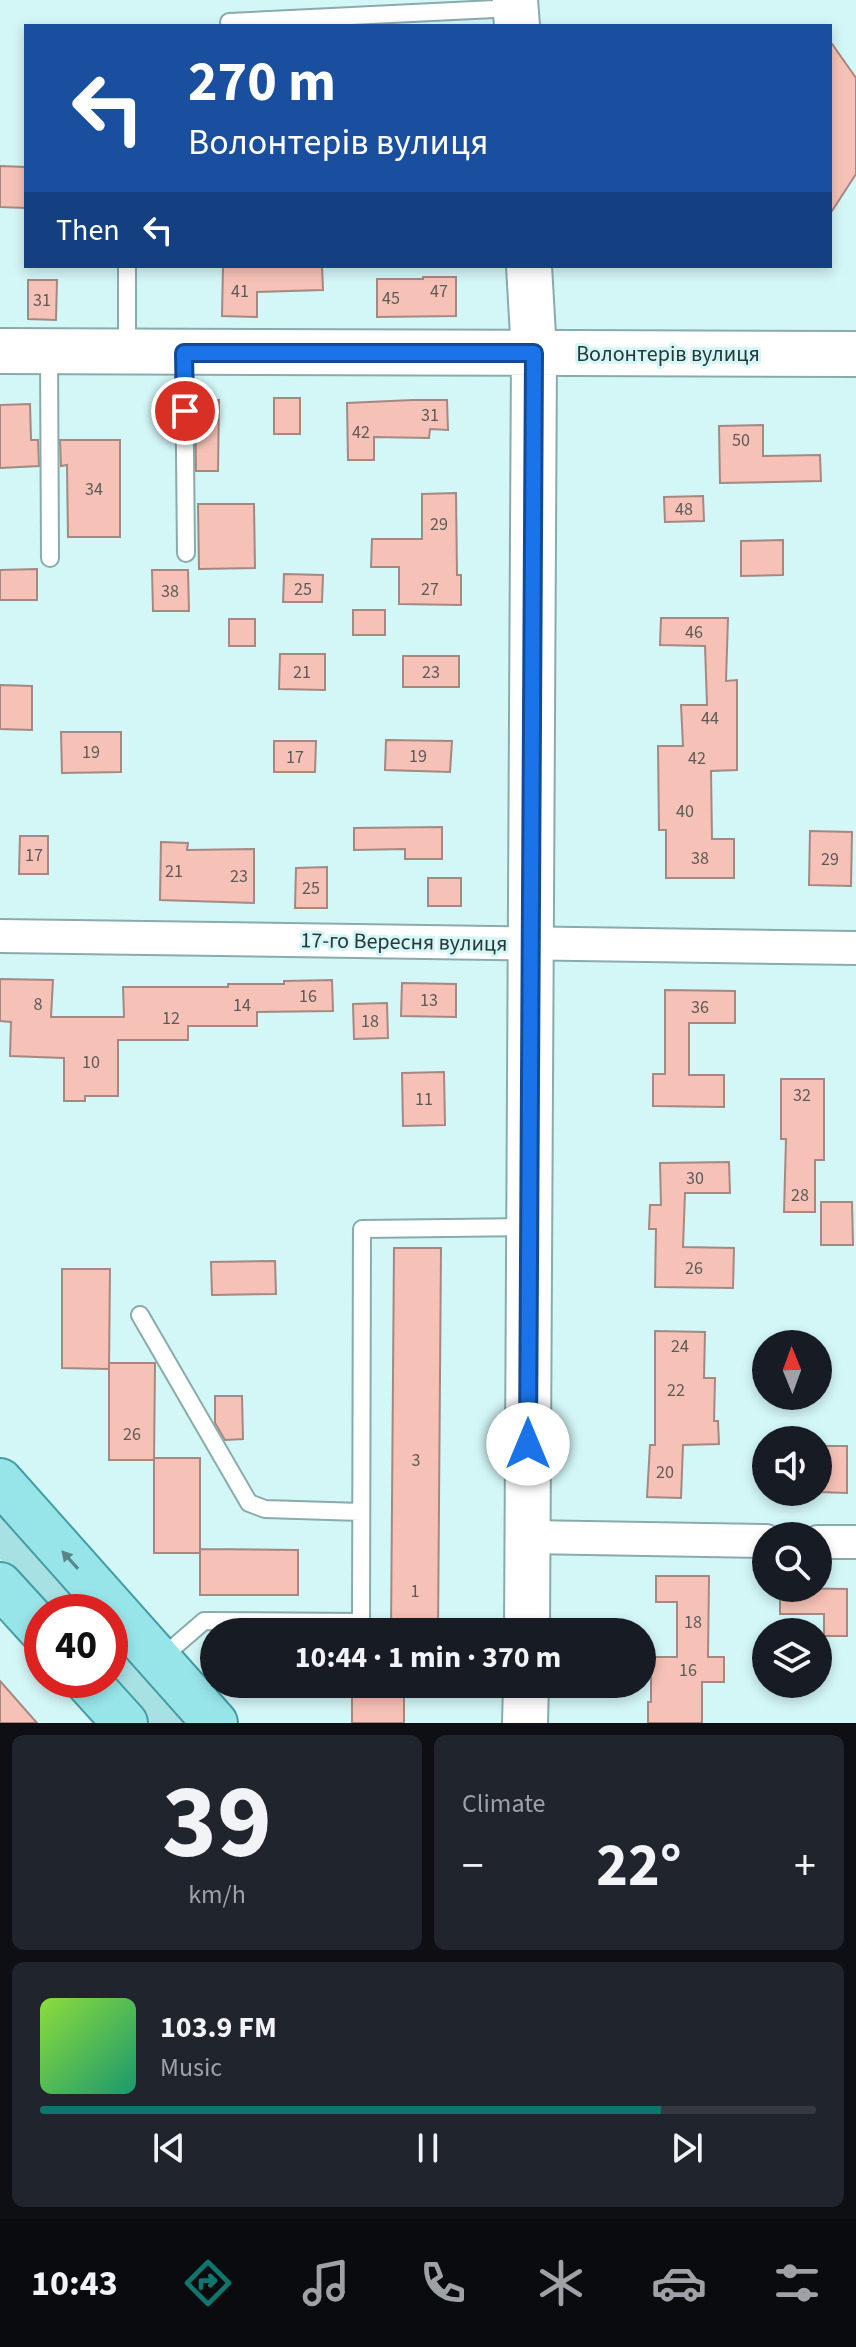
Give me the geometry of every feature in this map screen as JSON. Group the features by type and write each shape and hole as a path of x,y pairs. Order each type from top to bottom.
{"main road":[{"path":"0,1481 215,1723"},
{"path":"100,1698 117,1720"}],"street":[{"path":"527,1618 534,353 529,268"},
{"name":"Волонтерів вулиця","path":"0,351 856,354"},
{"name":"17-го Вересня вулиця","path":"0,936 856,948"},
{"path":"528,1537 752,1541"},
{"path":"832,1542 856,1542"},
{"path":"525,1723 526,1698"}],"lane":[{"path":"326,0 327,18"},
{"path":"229,22 516,11"},
{"path":"127,268 127,353"},
{"path":"49,352 50,558"},
{"path":"184,353 186,553"},
{"path":"159,1660 204,1621 361,1622 362,1229 529,1227"},
{"path":"140,1315 249,1503 265,1509 361,1512"}],"shaded area":[{"path":"0,1512 74,1594 31,1594 0,1559"},
{"path":"128,1654 190,1723 147,1723 124,1698 128,1698"}],"building":[{"path":"832,44 856,78 856,174 832,211"},
{"path":"0,166 24,167 24,208 0,207"},
{"path":"223,268 322,268 323,290 257,292 257,317 222,316"},
{"path":"456,277 456,316 377,317 377,279"},
{"path":"28,280 57,280 56,320 28,319"},
{"path":"274,398 300,398 300,434 274,434"},
{"path":"195,400 219,400 218,471 196,471"},
{"path":"447,400 448,430 430,429 429,438 374,437 374,460 348,460 347,403"},
{"path":"30,404 31,440 38,440 39,466 0,468 0,405"},
{"path":"763,425 763,456 820,455 821,481 720,483 719,426"},
{"path":"60,440 120,440 120,537 68,537 67,465 61,466"},
{"path":"456,493 457,575 461,575 461,605 399,604 399,567 371,567 372,539 422,539 422,494"},
{"path":"703,496 704,521 665,522 664,497"},
{"path":"198,504 254,504 255,568 199,569"},
{"path":"783,540 783,575 741,576 741,541"},
{"path":"37,569 37,600 0,600 0,570"},
{"path":"152,570 188,570 189,611 153,611"},
{"path":"284,574 323,575 322,602 283,602"},
{"path":"353,610 385,610 385,635 353,635"},
{"path":"661,618 728,618 726,681 737,680 737,770 711,771 712,839 734,839 734,878 666,878 666,830 659,830 658,746 683,746 681,705 707,705 705,646 660,645"},
{"path":"229,619 255,619 255,646 229,646"},
{"path":"280,654 325,654 325,690 279,689"},
{"path":"403,656 459,656 459,687 403,687"},
{"path":"0,685 32,686 32,730 0,729"},
{"path":"61,732 121,732 121,772 62,773"},
{"path":"386,740 452,741 450,772 385,770"},
{"path":"274,741 316,741 315,772 274,772"},
{"path":"442,827 442,859 405,859 405,849 354,850 354,828"},
{"path":"810,831 852,832 851,886 809,885"},
{"path":"20,836 48,836 48,874 19,874"},
{"path":"161,842 188,843 187,850 254,849 254,903 160,900"},
{"path":"327,867 327,908 295,908 296,868"},
{"path":"428,878 461,878 461,906 428,906"},
{"path":"0,979 53,980 51,1017 124,1017 123,987 228,987 228,984 284,984 284,981 332,980 333,1011 257,1012 257,1026 188,1026 188,1040 118,1040 118,1096 85,1096 85,1101 64,1101 64,1058 10,1056 11,1022 0,1021"},
{"path":"402,983 456,984 456,1017 401,1016"},
{"path":"665,990 735,991 735,1023 689,1023 689,1075 724,1075 724,1107 653,1106 653,1074 665,1074"},
{"path":"387,1003 388,1038 354,1039 353,1004"},
{"path":"444,1072 445,1125 403,1126 402,1073"},
{"path":"781,1079 824,1079 824,1160 815,1160 815,1212 784,1212 786,1139 781,1139"},
{"path":"729,1162 730,1193 685,1193 683,1247 734,1248 733,1288 655,1287 656,1229 649,1229 650,1205 661,1205 660,1163"},
{"path":"821,1202 852,1202 853,1245 821,1245"},
{"path":"394,1248 441,1248 438,1618 391,1618"},
{"path":"275,1261 276,1294 212,1295 211,1262"},
{"path":"62,1269 110,1269 109,1369 62,1368"},
{"path":"655,1331 705,1332 704,1378 715,1378 714,1421 718,1421 719,1444 683,1445 681,1498 647,1497 650,1445 655,1445"},
{"path":"109,1363 155,1363 154,1460 109,1460"},
{"path":"215,1396 242,1396 243,1439 225,1440 215,1423"},
{"path":"832,1446 847,1446 847,1493 832,1492"},
{"path":"154,1458 200,1458 200,1553 154,1553"},
{"path":"200,1549 298,1550 298,1595 200,1595"},
{"path":"656,1576 709,1576 708,1657 724,1657 724,1682 702,1682 702,1723 648,1723 648,1702 656,1698 656,1657 677,1657 677,1602 656,1602"},
{"path":"832,1589 847,1589 847,1636 832,1636 832,1618 824,1618 824,1614 780,1614 780,1602 832,1602"},
{"path":"0,1681 37,1723 0,1723"},
{"path":"352,1698 404,1698 404,1723 352,1723"}],"route":[{"path":"185,411 184,353 534,353 528,1444"}]}
